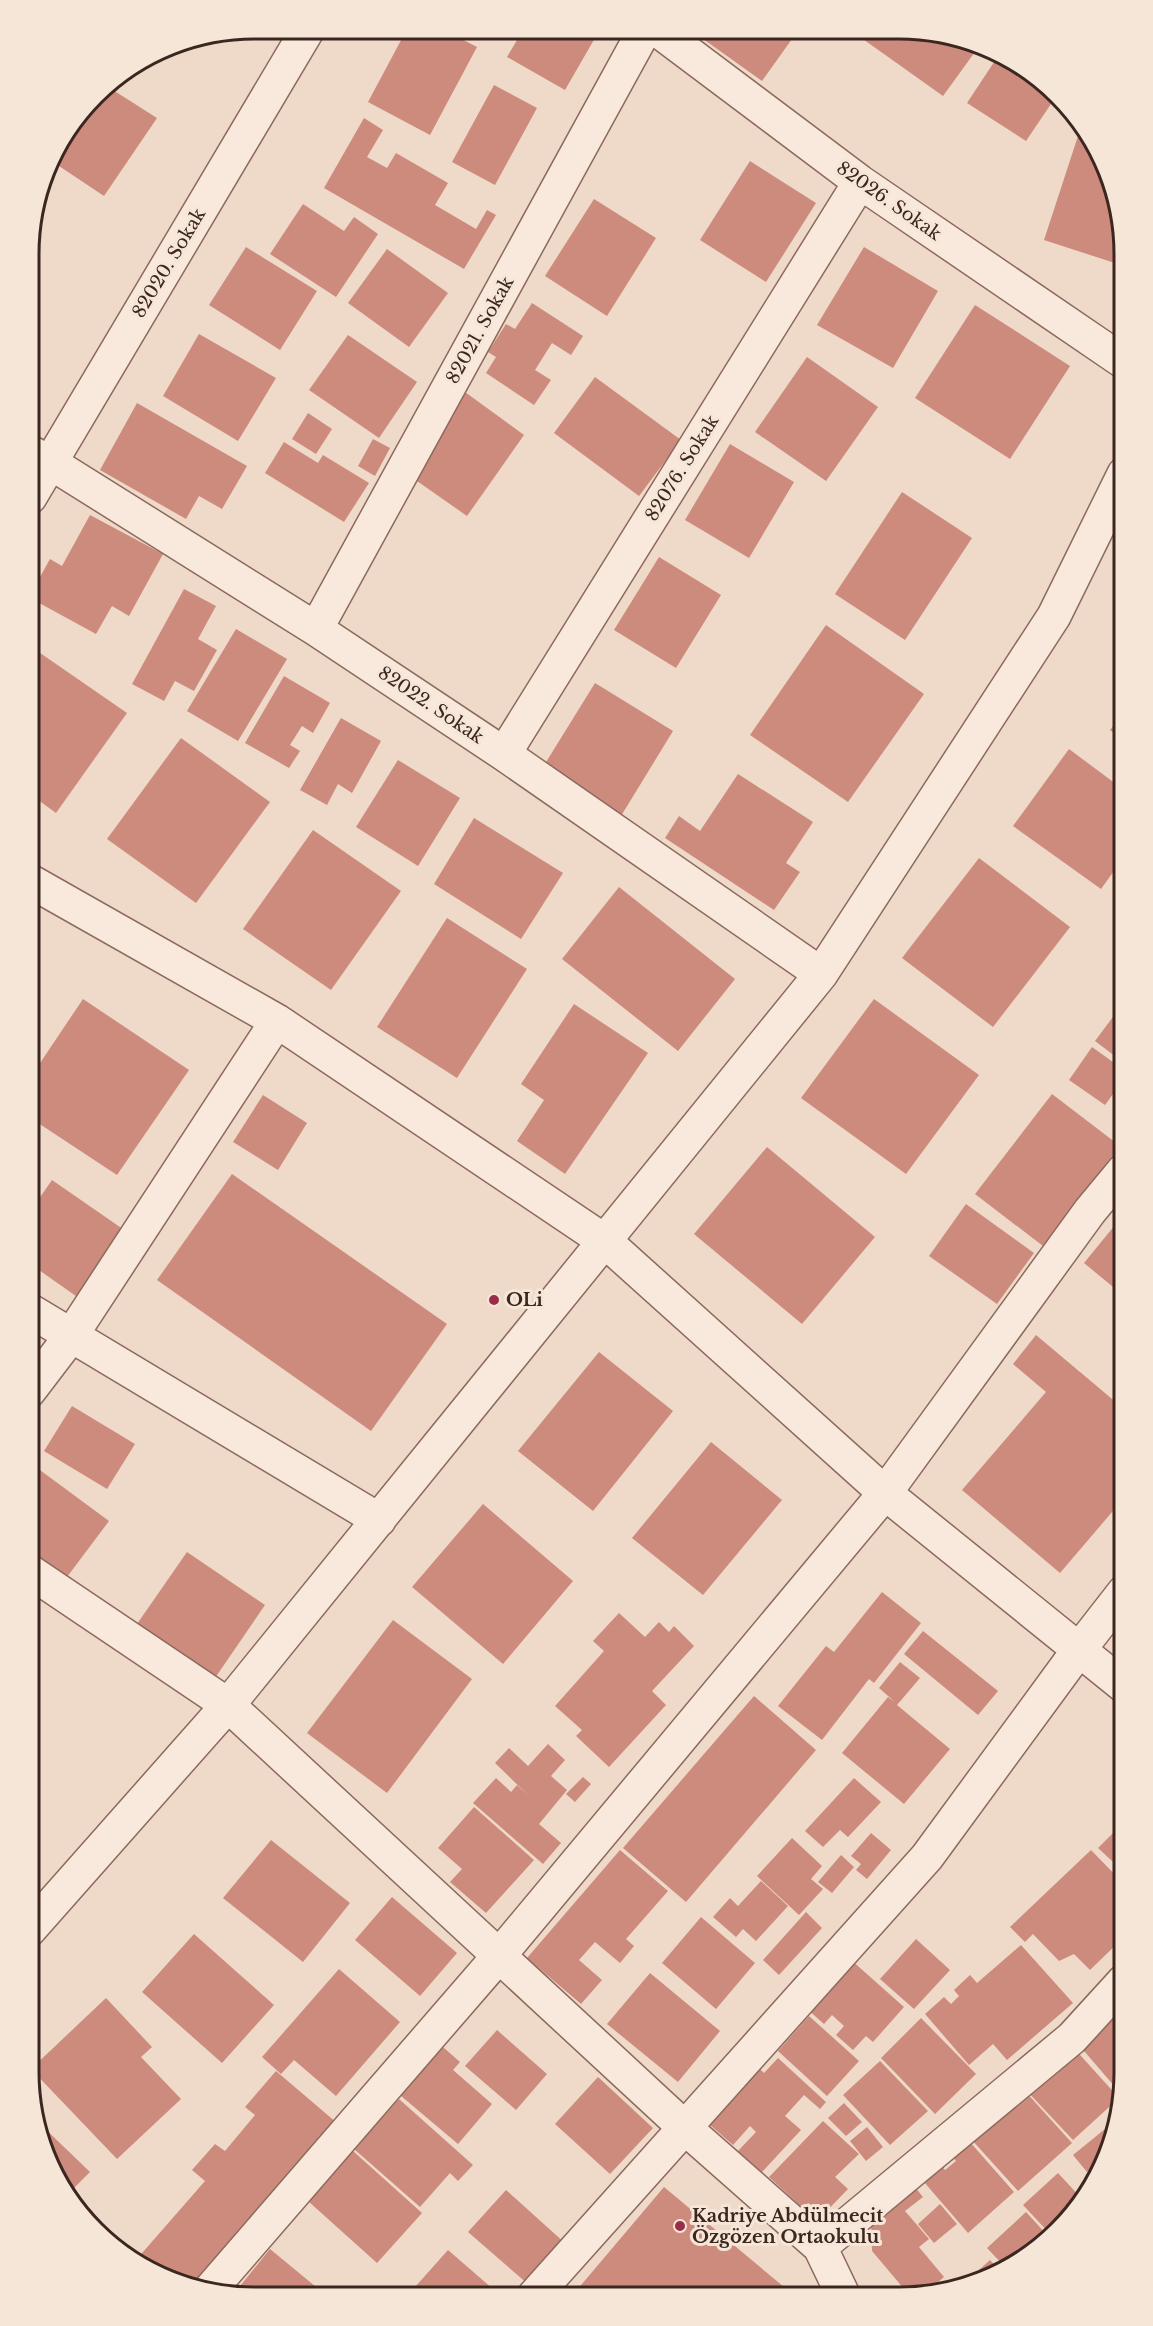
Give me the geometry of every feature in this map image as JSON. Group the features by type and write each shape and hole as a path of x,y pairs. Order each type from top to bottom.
{"street":[{"name":"82020. Sokak","path":"40,458 302,39"},
{"name":"82021. Sokak","path":"315,629 640,39"},
{"name":"82026. Sokak","path":"670,39 860,182 1114,355"},
{"name":"82076. Sokak","path":"504,754 860,182"},
{"name":"82022. Sokak","path":"40,458 315,629 504,754 821,974"},
{"path":"39,1919 228,1705 606,1242 821,974 1054,616 1114,494"},
{"path":"39,886 277,1021 606,1242 885,1492 1114,1678"},
{"path":"39,1378 71,1336 277,1021"},
{"path":"215,2283 498,1957 885,1492 1090,1211 1114,1182"},
{"path":"39,1316 380,1520"},
{"path":"39,1579 228,1705 498,1957 684,2127 820,2247 839,2287"},
{"path":"542,2287 927,1857 1114,1606"},
{"path":"820,2247 1072,2038 1114,1992"}],"building":[{"path":"402,39 461,39 477,47 430,135 368,102"},
{"path":"518,39 594,39 565,90 507,57"},
{"path":"703,39 792,39 762,81"},
{"path":"863,39 913,39 955,46 975,53 943,96"},
{"path":"995,61 1030,83 1052,103 1026,141 967,103"},
{"path":"494,85 537,108 495,185 452,162"},
{"path":"114,91 157,118 104,196 58,165 83,123"},
{"path":"364,118 383,130 367,157 387,168 396,153 448,183 435,205 476,229 487,210 496,215 464,269 324,188"},
{"path":"1079,136 1098,172 1107,198 1114,240 1114,263 1044,240"},
{"path":"750,161 816,203 766,282 700,240"},
{"path":"594,199 656,238 607,316 545,276"},
{"path":"303,204 344,231 354,217 378,234 336,297 270,254"},
{"path":"246,247 317,291 280,350 209,305"},
{"path":"864,247 938,291 893,368 817,325"},
{"path":"387,249 448,293 409,347 348,303"},
{"path":"532,303 583,336 571,355 552,343 535,370 551,380 534,405 486,373 496,357 488,352 506,324 515,329"},
{"path":"975,305 1070,366 1010,459 915,398"},
{"path":"199,334 276,378 238,441 163,396"},
{"path":"348,335 417,382 379,438 309,390"},
{"path":"807,357 878,407 826,481 755,432"},
{"path":"595,377 681,440 639,496 554,433"},
{"path":"465,392 524,435 467,516 407,474"},
{"path":"137,403 247,466 222,509 199,496 186,519 100,470"},
{"path":"308,413 332,429 316,454 292,439"},
{"path":"373,439 390,448 375,476 358,466"},
{"path":"284,442 318,463 323,455 369,483 344,522 265,473"},
{"path":"730,444 794,482 749,558 685,520"},
{"path":"902,492 972,538 905,640 835,594"},
{"path":"90,515 163,554 129,616 112,606 96,634 39,603 39,579 50,559 62,566"},
{"path":"659,557 721,595 676,668 614,630"},
{"path":"184,589 216,606 198,639 217,650 194,691 175,681 164,701 132,684"},
{"path":"826,625 924,694 848,802 750,735"},
{"path":"236,629 287,659 238,741 187,711"},
{"path":"39,652 127,713 56,813 39,801"},
{"path":"284,676 330,703 313,733 302,726 290,745 300,751 289,768 245,743"},
{"path":"595,683 673,731 621,816 543,767"},
{"path":"341,718 381,741 352,793 338,784 327,805 300,790"},
{"path":"181,738 270,802 196,903 107,839"},
{"path":"1069,749 1114,783 1114,871 1101,889 1013,826"},
{"path":"398,760 460,798 418,866 356,827"},
{"path":"738,774 813,822 786,863 800,872 774,910 665,838 679,816 700,831"},
{"path":"474,818 563,873 521,939 434,884"},
{"path":"313,830 401,891 331,990 243,929"},
{"path":"979,858 1070,927 993,1027 902,958"},
{"path":"619,887 735,979 678,1051 562,959"},
{"path":"447,918 527,969 457,1078 377,1027"},
{"path":"83,999 189,1070 117,1175 39,1124 39,1065"},
{"path":"874,999 979,1075 906,1174 801,1098"},
{"path":"574,1004 648,1053 565,1174 517,1141 544,1100 521,1084"},
{"path":"1114,1015 1114,1055 1095,1041"},
{"path":"1092,1047 1114,1063 1114,1093 1105,1105 1069,1080"},
{"path":"1052,1094 1114,1141 1114,1154 1043,1246 975,1194"},
{"path":"263,1095 307,1123 278,1170 233,1142"},
{"path":"767,1147 875,1237 802,1324 694,1234"},
{"path":"232,1174 447,1324 371,1431 157,1280"},
{"path":"52,1180 130,1234 83,1301 39,1270 39,1199"},
{"path":"966,1204 1034,1253 997,1304 929,1256"},
{"path":"1114,1226 1114,1288 1084,1263"},
{"path":"1036,1335 1114,1401 1114,1510 1060,1573 962,1490 1046,1392 1013,1364"},
{"path":"599,1352 673,1411 593,1511 518,1451"},
{"path":"72,1406 135,1444 107,1489 44,1451"},
{"path":"711,1442 782,1500 703,1595 632,1538"},
{"path":"39,1469 109,1521 64,1581 39,1562"},
{"path":"483,1504 573,1581 503,1664 412,1587"},
{"path":"187,1552 265,1605 215,1678 137,1624"},
{"path":"882,1592 921,1623 874,1683 869,1679 822,1740 778,1706 826,1646 834,1652"},
{"path":"619,1613 645,1637 659,1622 669,1632 674,1626 694,1646 652,1691 666,1705 609,1767 576,1736 582,1730 555,1706 604,1651 593,1641"},
{"path":"393,1620 472,1679 387,1793 307,1733"},
{"path":"1114,1625 1114,1636 1109,1632"},
{"path":"923,1631 998,1691 978,1715 904,1654"},
{"path":"900,1662 920,1678 897,1705 950,1749 904,1804 842,1753 888,1697 895,1702 879,1688"},
{"path":"754,1696 816,1750 686,1902 623,1848"},
{"path":"548,1744 565,1760 551,1776 567,1790 539,1824 561,1843 543,1864 473,1803 496,1778 511,1792 517,1785 529,1796 495,1763 509,1748 528,1766"},
{"path":"583,1777 591,1784 575,1802 566,1794"},
{"path":"854,1778 881,1802 848,1837 840,1830 823,1847 805,1831"},
{"path":"474,1807 534,1860 486,1913 450,1882 462,1869 438,1848"},
{"path":"1114,1832 1114,1863 1098,1848"},
{"path":"871,1833 891,1850 867,1879 856,1870 861,1864 851,1856"},
{"path":"792,1838 822,1866 811,1879 823,1889 799,1915 757,1876"},
{"path":"271,1840 350,1903 303,1962 223,1898"},
{"path":"620,1850 668,1891 626,1939 634,1946 620,1963 595,1942 579,1960 602,1980 581,2004 527,1958"},
{"path":"1091,1850 1114,1874 1114,1947 1090,1970 1074,1954 1059,1961 1033,1934 1025,1942 1010,1927"},
{"path":"841,1855 854,1867 832,1893 818,1882"},
{"path":"761,1881 788,1906 756,1941 743,1929 736,1937 713,1917 730,1898 738,1906"},
{"path":"392,1897 457,1953 420,1996 355,1940"},
{"path":"806,1912 822,1928 779,1975 763,1960"},
{"path":"701,1917 755,1963 716,2009 662,1963"},
{"path":"194,1934 274,2005 222,2063 142,1992"},
{"path":"916,1939 950,1970 914,2009 880,1979"},
{"path":"1021,1945 1073,2003 1007,2060 993,2044 969,2065 925,2014 944,1997 951,2004 959,1996 954,1990 970,1975 977,1983"},
{"path":"850,1959 904,2007 873,2042 866,2036 853,2050 836,2035 844,2026 832,2015 824,2024 806,2008"},
{"path":"339,1969 400,2022 336,2096 294,2060 281,2074 262,2057"},
{"path":"650,1973 720,2031 678,2082 607,2024"},
{"path":"106,1998 152,2047 141,2057 181,2099 117,2159 39,2077 39,2061"},
{"path":"1114,2013 1114,2086 1078,2044"},
{"path":"809,2016 859,2061 827,2096 778,2051"},
{"path":"921,2018 976,2074 935,2114 881,2058"},
{"path":"497,2030 547,2074 516,2110 465,2066"},
{"path":"436,2041 460,2062 453,2070 492,2104 458,2144 394,2090"},
{"path":"1072,2046 1113,2092 1111,2105 1073,2140 1025,2089"},
{"path":"778,2058 826,2102 820,2109 804,2095 785,2116 801,2130 762,2172 738,2151 756,2132 750,2126 733,2145 702,2118 759,2068 764,2073"},
{"path":"880,2061 928,2111 890,2145 843,2095"},
{"path":"276,2071 337,2123 200,2280 172,2271 141,2255 205,2181 192,2170 215,2144 225,2151 255,2115 245,2107"},
{"path":"598,2077 653,2128 610,2174 555,2124"},
{"path":"1025,2091 1072,2143 1018,2191 972,2140"},
{"path":"399,2099 473,2165 458,2181 450,2173 420,2207 354,2149"},
{"path":"844,2103 862,2122 846,2136 828,2118"},
{"path":"823,2121 859,2154 835,2177 848,2189 817,2221 769,2177"},
{"path":"867,2127 883,2147 866,2161 850,2141"},
{"path":"1107,2127 1091,2169 1087,2172 1073,2155"},
{"path":"47,2130 90,2172 73,2189 55,2154"},
{"path":"962,2133 1014,2192 968,2233 918,2175 936,2159 945,2170 956,2161 945,2148"},
{"path":"353,2151 422,2213 377,2263 308,2201"},
{"path":"1058,2173 1077,2193 1046,2229 1023,2205"},
{"path":"914,2186 923,2197 905,2211 929,2239 919,2247 944,2277 936,2284 902,2287 872,2251 871,2221"},
{"path":"664,2187 784,2287 579,2287"},
{"path":"506,2190 566,2244 529,2285 468,2232"},
{"path":"940,2204 957,2224 934,2243 918,2224"},
{"path":"1026,2212 1044,2231 1030,2243 1000,2262 987,2248"},
{"path":"270,2249 316,2287 240,2287"},
{"path":"448,2250 491,2287 415,2287"},
{"path":"990,2260 994,2265 981,2271 975,2273"}],"place":[{"name":"OLi","path":"494,1300"},
{"name":"Kadriye Abdülmecit Özgözen Ortaokulu","path":"680,2226"}]}
